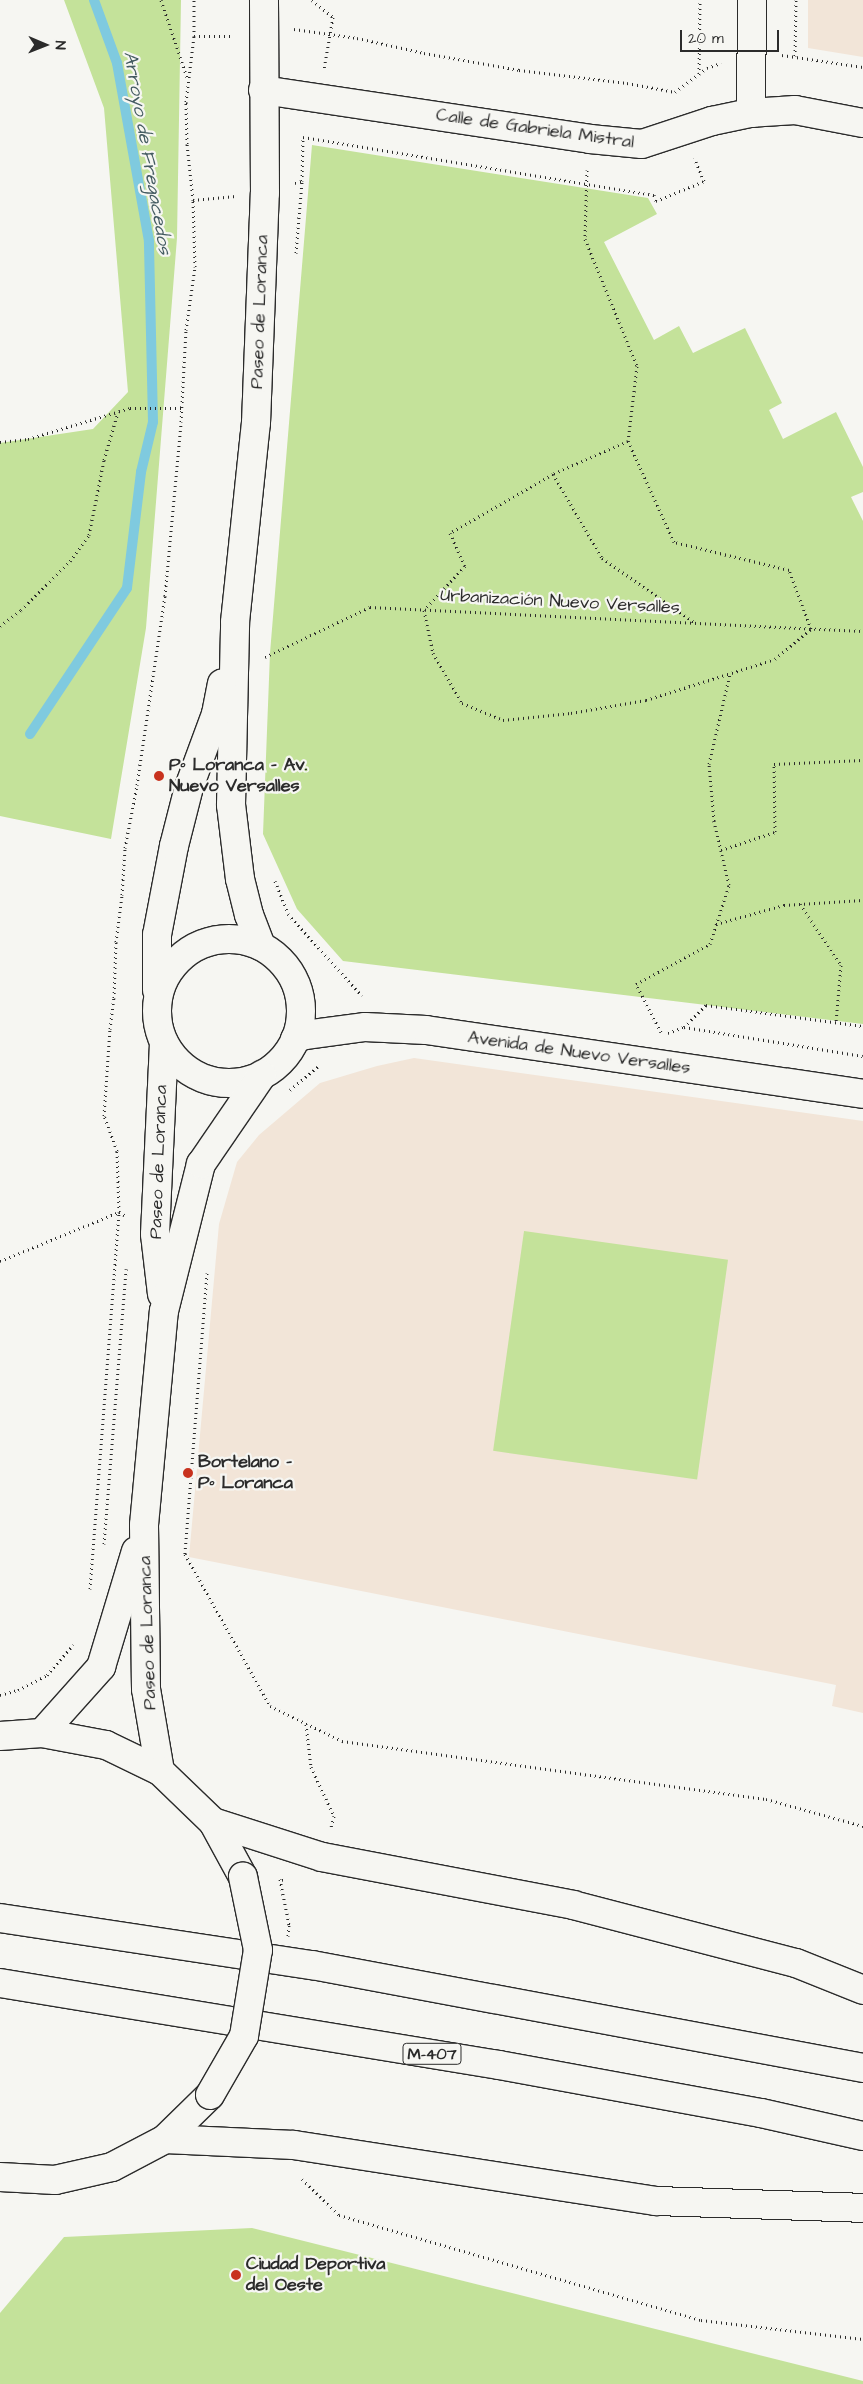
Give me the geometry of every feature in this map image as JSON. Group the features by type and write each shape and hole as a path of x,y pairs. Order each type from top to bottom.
{"main road":[{"name":"Paseo de Loranca","path":"262,946 249,915 240,879 231,805 235,622 256,423 265,193 264,0"},
{"path":"751,113 752,0"},
{"name":"Calle de Gabriela Mistral","path":"263,90 590,139 642,144 712,121 751,113 795,110 863,122"},
{"name":"Paseo de Loranca","path":"157,1002 157,935 174,846 189,787 216,714 235,622"},
{"path":"218,938 238,938 262,946 281,961 292,975 300,999 300,1024 295,1039 282,1060 262,1075 236,1083 210,1081 188,1071 178,1062 164,1043 158,1027 157,1002 164,977 174,962 194,946 218,938"},
{"name":"Avenida de Nuevo Versalles","path":"295,1039 365,1027 426,1030 863,1094"},
{"name":"Paseo de Loranca","path":"164,1043 155,1234 164,1311"},
{"name":"Paseo de Loranca","path":"160,1771 146,1689 144,1525 164,1311 201,1164 262,1075"},
{"name":"Paseo de Loranca","path":"42,1733 101,1667 144,1525"},
{"path":"0,1736 42,1733 106,1745 160,1771 213,1822 243,1877 258,1950 244,2036 210,2095 165,2139 112,2167 55,2180 0,2177"},
{"path":"213,1822 322,1857 573,1905 796,1963 863,1990"},
{"path":"0,1918 312,1965 863,2068"},
{"name":"M-407","path":"0,1983 499,2065 761,2113 863,2136"},
{"path":"165,2139 294,2145 656,2201 863,2208"}],"path":[{"path":"161,0 188,83"},
{"path":"89,1595 94,1560 118,1212 117,1152 104,1116 109,1038 114,998 116,942 122,896 125,848 138,785 165,596 182,408 186,330 195,267 193,200 187,144 186,102 194,36 194,0"},
{"path":"312,0 333,17 326,57"},
{"path":"699,75 700,0"},
{"path":"795,56 796,0"},
{"path":"194,36 264,35 292,28 357,38 424,53 519,70 627,83 675,92 707,68 751,51 863,67"},
{"path":"295,260 302,180 303,138 587,182 654,195 656,201 704,181 694,158 702,154"},
{"path":"590,139 585,239 637,366 628,441 674,542 789,570 811,629"},
{"path":"193,200 265,193 302,180"},
{"path":"0,442 28,439 130,408 182,408"},
{"path":"0,626 28,603 70,561 89,535 104,460 118,412"},
{"name":"Urbanización Nuevo Versalles","path":"424,610 465,566 450,533 553,474 628,441"},
{"name":"Urbanización Nuevo Versalles","path":"553,474 602,558 694,622"},
{"name":"Urbanización Nuevo Versalles","path":"264,657 370,607 863,631"},
{"name":"Urbanización Nuevo Versalles","path":"424,610 433,653 462,703 502,720 571,713 646,700 775,659 811,629"},
{"path":"264,667 265,647"},
{"path":"663,1035 636,984 710,944 729,885 714,821 710,764 730,674"},
{"path":"720,850 775,832 774,764 863,760"},
{"path":"273,878 288,914 361,996 371,996"},
{"path":"716,925 784,905 863,900"},
{"path":"800,904 842,965 836,1022"},
{"path":"653,1034 663,1035 684,1027 706,1005 863,1026"},
{"path":"684,1027 863,1056"},
{"path":"283,1096 318,1065 327,1063"},
{"path":"118,1212 130,1219 130,1209"},
{"path":"0,1261 118,1212"},
{"path":"208,1264 185,1554 270,1706 342,1741 766,1799 863,1826"},
{"path":"103,1551 126,1268"},
{"path":"0,1695 18,1690 47,1675 72,1647 75,1638"},
{"path":"306,1723 310,1767 334,1816 322,1857"},
{"path":"289,1881 280,1879 289,1925"},
{"path":"294,2145 295,2171 339,2215 701,2320 863,2339"}],"shaded area":[{"path":"808,0 863,0 863,57 808,48"},
{"path":"414,1058 863,1121 863,1713 832,1706 836,1685 189,1557 219,1224 237,1162 259,1135 320,1083 377,1066"}],"green space":[{"path":"64,0 181,0 177,238 146,628 111,839 0,816 0,443 93,429 128,392 104,108"},
{"path":"312,145 648,198 657,214 604,242 654,340 679,326 693,353 745,328 782,403 769,410 783,439 836,412 863,467 863,492 851,497 863,521 863,1024 343,961 297,909 263,834 270,653"},
{"path":"524,1231 728,1260 697,1480 493,1451"},
{"name":"Ciudad Deportiva del Oeste","path":"252,2228 863,2381 863,2384 0,2384 0,2313 64,2237"}],"waterway":[{"name":"Arroyo de Fregacedos","path":"30,734 127,588 141,472 153,422 149,241 117,63 94,0"}],"place":[{"name":"Pº Loranca - Av. Nuevo Versalles","path":"159,776"},
{"name":"Bortelano - Pº Loranca","path":"188,1473"},
{"name":"Ciudad Deportiva del Oeste","path":"236,2275"}]}
